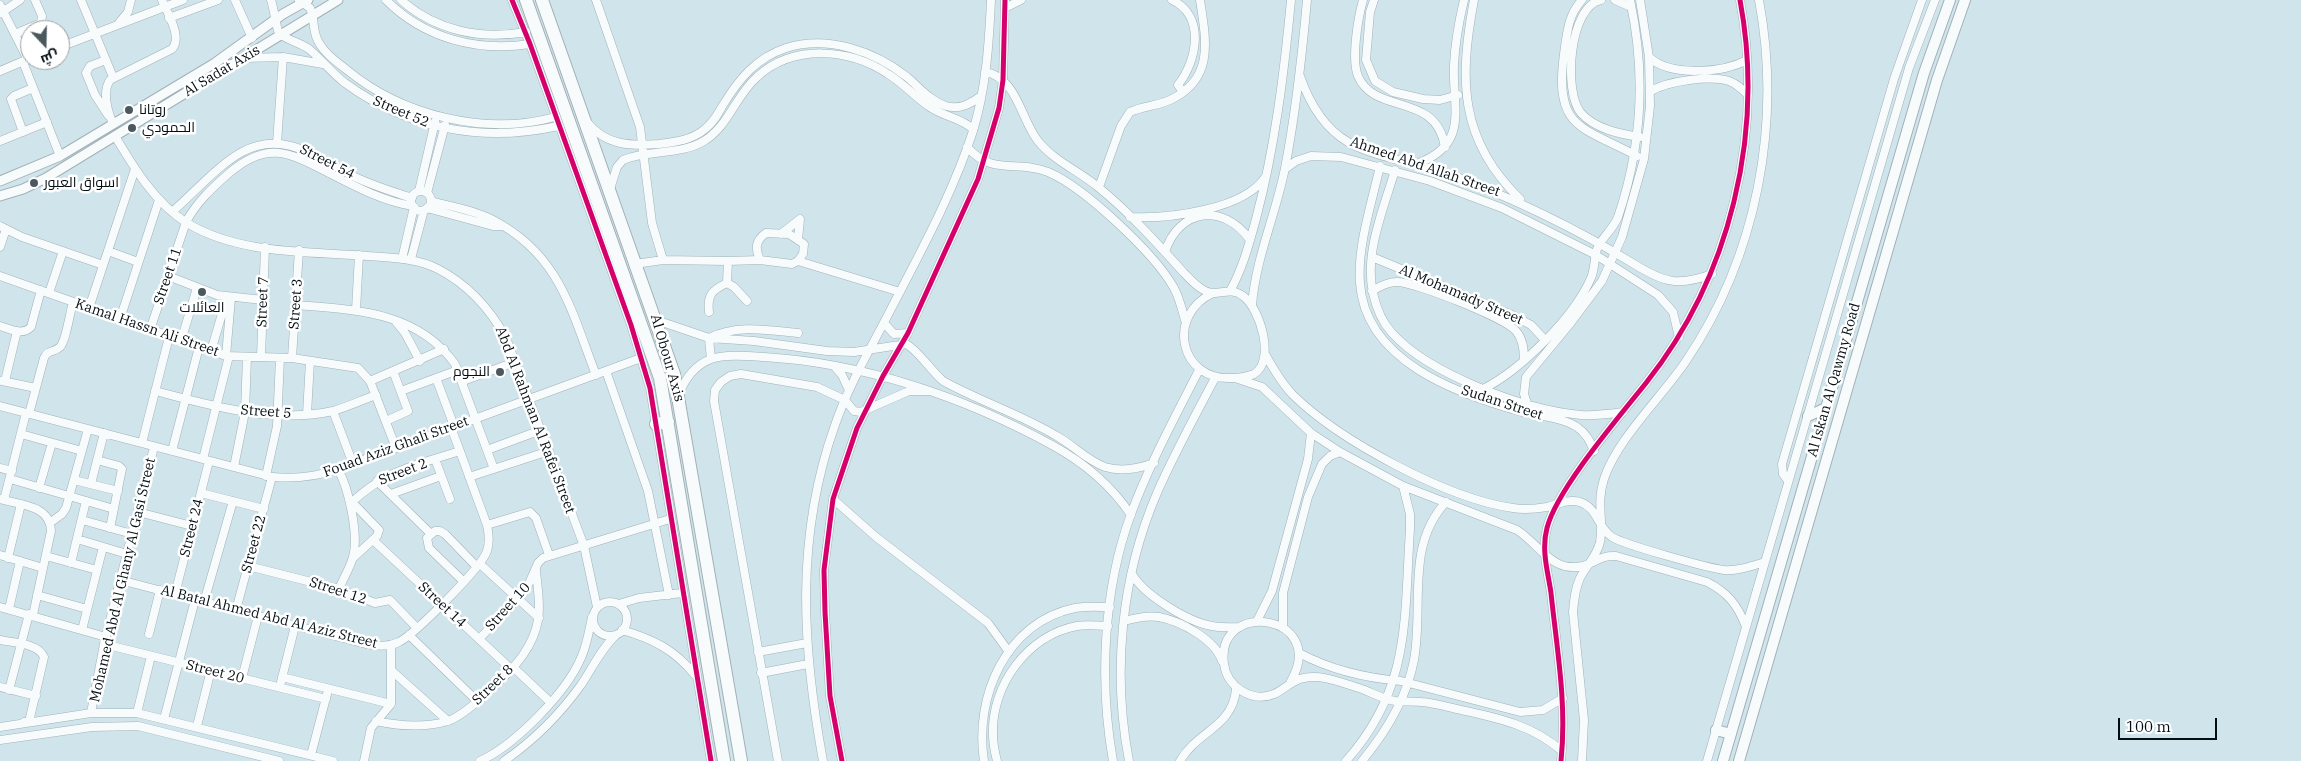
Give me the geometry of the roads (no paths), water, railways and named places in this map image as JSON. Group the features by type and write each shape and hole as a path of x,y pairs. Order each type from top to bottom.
{"highway":[{"name":"Al Obour Axis","path":"526,0 655,360 662,423 724,761"},
{"name":"Al Obour Axis","path":"542,0 669,355 679,394 741,761"},
{"path":"709,755 722,748"}],"main road":[{"name":"Al Iskan Al Qawmy Road","path":"1723,761 1924,73 1950,0"},
{"name":"Al Iskan Al Qawmy Road","path":"1739,761 1940,73 1965,0"},
{"path":"1871,255 1885,259"},
{"path":"1808,416 1826,408"},
{"path":"1716,730 1731,734"}],"street":[{"path":"20,0 1,10 20,45"},
{"path":"15,34 41,23 42,16 35,0"},
{"path":"81,0 113,77"},
{"path":"118,24 128,12 131,0"},
{"path":"70,43 164,3 183,0"},
{"path":"169,18 218,0"},
{"path":"235,0 252,38"},
{"path":"271,0 277,19 277,30 282,36"},
{"name":"Al Sadat Axis","path":"0,195 31,185 282,36 338,0"},
{"path":"386,0 412,21 454,40 484,46 530,44"},
{"path":"401,0 430,20 456,30 498,36 526,32"},
{"path":"512,0 526,32 641,358 662,423 670,519 709,755"},
{"path":"596,0 636,113 644,156 652,223 663,260"},
{"path":"823,761 812,700 808,664 805,570 813,506 822,464 857,371 938,218 973,130 986,72 991,0"},
{"path":"842,761 830,696 825,612 824,570 833,500 843,464 865,412 908,333 955,233 984,161 995,126 1003,80 1005,4 1021,0"},
{"path":"1172,0 1188,13 1194,37 1191,65 1178,85 1183,92"},
{"path":"1099,187 1125,118 1138,108 1163,103 1183,92 1200,73 1205,62 1206,49 1200,0"},
{"path":"1230,291 1240,274 1269,170 1284,75 1291,0"},
{"path":"1252,305 1258,264 1285,169 1300,76 1307,0"},
{"path":"1363,0 1355,62 1361,82 1378,96 1416,108 1430,117 1441,130 1445,147"},
{"path":"1374,0 1370,12 1366,60 1374,81 1393,92 1424,99 1440,100 1465,94"},
{"path":"1419,164 1428,160 1445,147 1455,127 1454,64 1464,0"},
{"path":"1474,0 1466,49 1465,94 1475,135 1484,154 1499,177 1523,202"},
{"path":"1582,0 1568,22 1562,79 1564,105 1569,115 1585,131 1644,159"},
{"path":"1601,0 1590,5 1580,18 1572,60 1571,93 1574,103 1586,119 1604,128 1647,138"},
{"path":"1483,389 1505,376 1545,340 1586,286 1592,274 1600,244 1610,233 1618,217 1637,136 1640,77 1638,38 1630,4 1615,0"},
{"path":"1526,403 1524,385 1531,369 1569,325 1611,264 1644,159 1650,91 1649,57 1640,0"},
{"path":"1561,761 1564,698 1545,556 1547,529 1557,504 1594,451 1680,337 1712,274 1724,238 1741,170 1748,95 1747,60 1740,0"},
{"path":"1582,761 1584,720 1573,612 1574,595 1600,544 1600,495 1610,464 1674,378 1700,339 1728,283 1747,231 1760,178 1768,111 1765,40 1759,0"},
{"path":"1788,481 1782,474 1782,464 1904,49 1922,0"},
{"path":"1707,761 1915,51 1935,0"},
{"name":"Al Sadat Axis","path":"0,181 60,156 112,121 252,38 304,1"},
{"name":"Street 52","path":"304,1 310,8 313,16 318,41 350,73 386,96 446,118 512,124 555,118"},
{"path":"112,121 106,88 113,77 174,46 176,36 164,3"},
{"name":"Street 52","path":"282,36 301,43 345,83 370,99 409,118 444,129 502,134 558,126"},
{"path":"584,118 608,139 629,146 676,142 703,132 713,122 741,78 754,65 779,50 797,45 826,44 849,48 874,56 894,68 929,97 945,106 962,106 981,96"},
{"path":"1904,49 1915,51"},
{"path":"610,193 613,176 620,162 627,159 678,150 704,141 718,128 748,86 772,65 792,57 825,53 849,57 883,71 929,107 944,115 960,119 973,130"},
{"path":"244,58 284,57 323,64"},
{"path":"277,143 284,57"},
{"path":"1649,57 1662,67 1677,70 1720,69 1747,60"},
{"path":"106,60 90,66 86,73 99,102 112,121"},
{"path":"0,71 20,63"},
{"path":"29,70 33,88 60,156"},
{"path":"986,72 996,74 1003,80 1012,93 1032,132 1043,147 1099,187 1165,252 1191,281 1213,293"},
{"name":"Ahmed Abd Allah Street","path":"1300,76 1313,106 1322,119 1347,141 1368,150 1419,164 1523,202 1664,280 1692,280 1712,274"},
{"path":"741,78 748,86"},
{"path":"1650,91 1671,83 1719,79 1736,84 1748,95"},
{"path":"23,132 11,99 33,88"},
{"path":"406,259 427,207 423,192 437,115"},
{"path":"406,259 413,204 423,192 446,118"},
{"path":"0,141 47,122"},
{"name":"Abd Al Rahman Al Rafei Street","path":"114,136 135,169 160,200 186,222 212,236 238,244 265,248 406,259 437,268 459,281 478,297 494,316 506,338 584,546 597,607"},
{"name":"Street 54","path":"172,212 240,153 258,146 277,143 298,147 413,204"},
{"path":"967,146 984,161 996,166 1031,168 1048,172 1083,195 1127,233 1161,269 1174,289 1186,320 1185,340 1187,351 1199,370 1215,378 1237,378 1255,373 1264,362 1265,354 1260,324 1252,305 1243,296 1230,291 1213,293 1194,306 1186,320"},
{"name":"Street 54","path":"186,222 202,198 235,168 256,156 280,152 303,158 348,183 398,203 413,204"},
{"name":"Ahmed Abd Allah Street","path":"1285,169 1296,161 1326,155 1395,170 1502,208 1596,255 1665,301 1673,312 1680,337"},
{"name":"Sudan Street","path":"1380,166 1362,252 1360,282 1366,312 1382,340 1405,360 1433,378 1461,391 1522,412 1576,426 1590,441 1594,451"},
{"path":"89,308 135,169"},
{"path":"1130,217 1164,217 1228,204 1256,188 1269,170"},
{"name":"Sudan Street","path":"1395,170 1372,257 1372,291 1382,319 1401,343 1438,368 1483,389 1526,403 1584,415 1623,412"},
{"path":"25,172 22,176 22,181 26,185 31,185"},
{"path":"0,187 0,195"},
{"path":"120,319 160,200"},
{"path":"413,204 493,226 502,226 534,249 558,280 596,375"},
{"path":"1165,252 1174,232 1182,224 1203,216 1225,218 1235,223 1250,240"},
{"path":"781,234 800,219 798,239"},
{"name":"Street 11","path":"150,330 186,222"},
{"path":"0,246 3,228 104,265"},
{"path":"636,264 663,260 760,260 792,264 798,261 803,254 804,244 789,234 766,232 758,238 755,248 760,260"},
{"name":"Street 7","path":"261,357 265,248"},
{"name":"Street 3","path":"292,358 299,250"},
{"path":"0,326 17,331 27,331 31,327 63,251"},
{"path":"108,251 138,262"},
{"path":"356,310 359,255"},
{"name":"Al Mohamady Street","path":"1372,257 1512,315 1531,325 1545,340"},
{"path":"727,283 728,261"},
{"path":"798,261 900,292"},
{"name":"Kamal Hassn Ali Street","path":"0,276 169,337 228,356 292,358 358,368 370,381"},
{"path":"168,276 197,288 229,297 263,300"},
{"name":"Al Mohamady Street","path":"1372,291 1387,283 1404,282 1435,292 1508,324 1521,339 1524,360"},
{"path":"727,283 734,287 747,301"},
{"path":"709,312 708,300 713,290 727,283"},
{"path":"181,341 197,288"},
{"path":"211,351 229,297"},
{"name":"Street 24","path":"175,594 201,493 216,407 228,356 229,297"},
{"path":"9,690 37,595 52,531 51,522 46,514 38,509 2,500 10,479 21,434 45,354 56,350 62,344 73,302"},
{"path":"296,305 356,310 396,321 422,331 444,349 458,370 494,469"},
{"path":"656,320 710,338 754,341 834,352 902,344 912,347 931,371 943,380 1060,438 1090,460 1106,467 1122,470 1154,463"},
{"path":"396,321 405,333 420,361"},
{"path":"884,323 894,334 908,333"},
{"path":"710,338 720,332 745,329 798,333"},
{"path":"17,331 2,381 36,388"},
{"path":"142,444 169,337"},
{"path":"710,338 711,359"},
{"path":"753,356 754,341"},
{"path":"172,451 199,347"},
{"path":"396,448 370,381 444,349"},
{"path":"1265,354 1293,394 1323,420 1356,442 1409,472 1454,490 1510,508 1534,509 1567,501 1586,505 1599,519 1602,527 1614,538 1708,566 1732,570 1765,562"},
{"path":"679,394 692,372 711,359 753,356 780,358 883,376 928,391 1011,424 1053,445 1101,479 1112,489 1131,515"},
{"path":"234,468 245,412 247,357"},
{"name":"Street 22","path":"236,610 264,509 276,434 280,358"},
{"name":"Fouad Aziz Ghali Street","path":"0,406 269,477 309,477 354,464 452,426 529,400 641,358"},
{"path":"307,414 310,361"},
{"path":"462,381 515,362"},
{"path":"835,367 845,380 849,390"},
{"path":"401,391 458,370"},
{"path":"1113,761 1106,682 1110,607 1120,554 1131,515 1199,370"},
{"path":"386,421 408,411 393,371"},
{"path":"606,371 639,461 655,522 669,594"},
{"path":"778,761 761,673 714,393 726,377 741,374 813,386 845,400 854,411 865,412 905,392 928,391"},
{"name":"Al Batal Ahmed Abd Al Aziz Street","path":"120,580 366,644 378,646 391,645 409,635 479,565 487,552 489,539 487,525 460,452 436,378"},
{"path":"1129,761 1120,682 1124,621 1132,573 1157,494 1215,378"},
{"path":"1237,378 1262,388 1311,432 1340,452 1403,486 1518,530 1537,546 1545,556 1565,567 1588,565 1601,557 1616,556 1707,582 1720,589 1733,600 1746,627"},
{"name":"Street 5","path":"155,391 216,407 277,415 333,411 376,395"},
{"path":"333,411 354,464"},
{"path":"51,522 62,514 74,480 88,429"},
{"path":"488,450 541,430"},
{"path":"1257,621 1272,591 1308,459 1311,432"},
{"path":"21,434 82,451"},
{"path":"90,484 104,434"},
{"path":"39,488 52,443"},
{"name":"Mohamed Abd Al Ghany Al Gasi Street","path":"91,713 105,640 154,447"},
{"path":"469,477 549,451"},
{"name":"Street 2","path":"350,500 377,481 460,452"},
{"path":"1283,628 1283,593 1312,484 1322,464 1330,456 1340,452"},
{"path":"97,460 121,467 110,528"},
{"path":"435,460 450,499"},
{"path":"0,468 12,471"},
{"path":"338,469 350,500 354,548 353,558 338,589"},
{"path":"391,494 441,476"},
{"path":"10,479 114,509"},
{"path":"74,480 118,491"},
{"path":"377,481 431,534"},
{"path":"1346,761 1365,737 1387,699 1394,680 1404,635 1410,529 1408,500 1403,486"},
{"path":"201,493 264,509"},
{"path":"350,500 379,530 373,540 353,558"},
{"path":"833,500 876,537 988,623 1009,652"},
{"path":"71,563 86,501"},
{"path":"204,602 232,501"},
{"path":"1362,761 1402,701 1414,659 1421,546 1432,518 1446,502"},
{"path":"8,558 21,504"},
{"path":"138,512 192,526"},
{"path":"487,525 530,512 536,518 549,555 670,519"},
{"path":"82,520 132,534"},
{"path":"463,582 429,548 427,543 431,534 440,531 445,534 539,618"},
{"path":"77,539 127,554"},
{"name":"Street 14","path":"373,540 478,639 550,702"},
{"path":"82,630 103,547"},
{"path":"1120,554 1136,558"},
{"path":"0,555 43,568"},
{"name":"Street 10","path":"478,639 518,599 532,580 543,558 549,555"},
{"path":"46,556 97,570"},
{"path":"9,609 20,561"},
{"name":"Street 12","path":"248,566 338,589 375,603 390,600 417,628"},
{"name":"Street 8","path":"376,721 406,726 448,721 464,713 512,668 524,654 533,637 539,618 536,570"},
{"path":"1132,573 1137,582 1152,596 1200,623 1220,628 1240,627 1257,621 1266,621 1283,628 1291,635 1299,653 1299,663 1292,681"},
{"path":"149,634 160,590"},
{"path":"480,761 514,739 562,689 581,658 592,617 597,607 608,602 619,604 639,598 682,593"},
{"path":"37,595 87,609"},
{"path":"170,733 168,720 179,662 195,600"},
{"path":"504,761 523,748 559,712 582,684 605,646 619,632 627,616 619,604"},
{"name":"Street 20","path":"0,607 31,614 82,630 151,656 326,699"},
{"path":"984,761 981,741 982,715 988,689 1009,652 1027,632 1057,614 1075,608 1110,607"},
{"path":"242,678 258,616"},
{"path":"592,617 597,631 606,636 619,632 669,648 682,659 696,676"},
{"path":"1124,621 1152,617 1161,618 1205,638 1220,654 1227,675 1236,689 1251,695 1263,696 1274,694 1292,681 1305,677 1330,679 1387,699 1432,704 1520,724 1543,736 1562,751"},
{"path":"279,688 295,626"},
{"path":"997,761 992,735 995,709 1003,685 1017,663 1035,645 1063,629 1078,626 1108,626"},
{"path":"1224,665 1225,648 1233,633 1240,627"},
{"path":"409,635 476,701"},
{"path":"0,640 36,648 41,651 44,657 29,722"},
{"path":"758,652 807,642"},
{"path":"364,761 371,728 391,704 391,645"},
{"path":"1299,653 1330,668 1408,682 1436,692 1520,712 1543,710 1564,698"},
{"path":"137,713 151,656"},
{"path":"761,673 808,664"},
{"path":"197,726 211,670"},
{"path":"392,671 448,721"},
{"path":"282,677 391,704"},
{"path":"1106,682 1120,682"},
{"path":"0,687 36,696"},
{"path":"311,755 328,688"},
{"path":"1180,761 1196,742 1218,725 1230,712 1235,702 1236,689"},
{"path":"0,725 91,713 137,713 197,726 333,761"},
{"path":"0,740 115,725 138,726 279,761"}],"place":[{"name":"روتانا","path":"129,110"},
{"name":"الحمودي","path":"132,128"},
{"name":"اسواق العبور","path":"34,183"},
{"name":"العائلات","path":"202,292"},
{"name":"النجوم","path":"500,372"}]}
